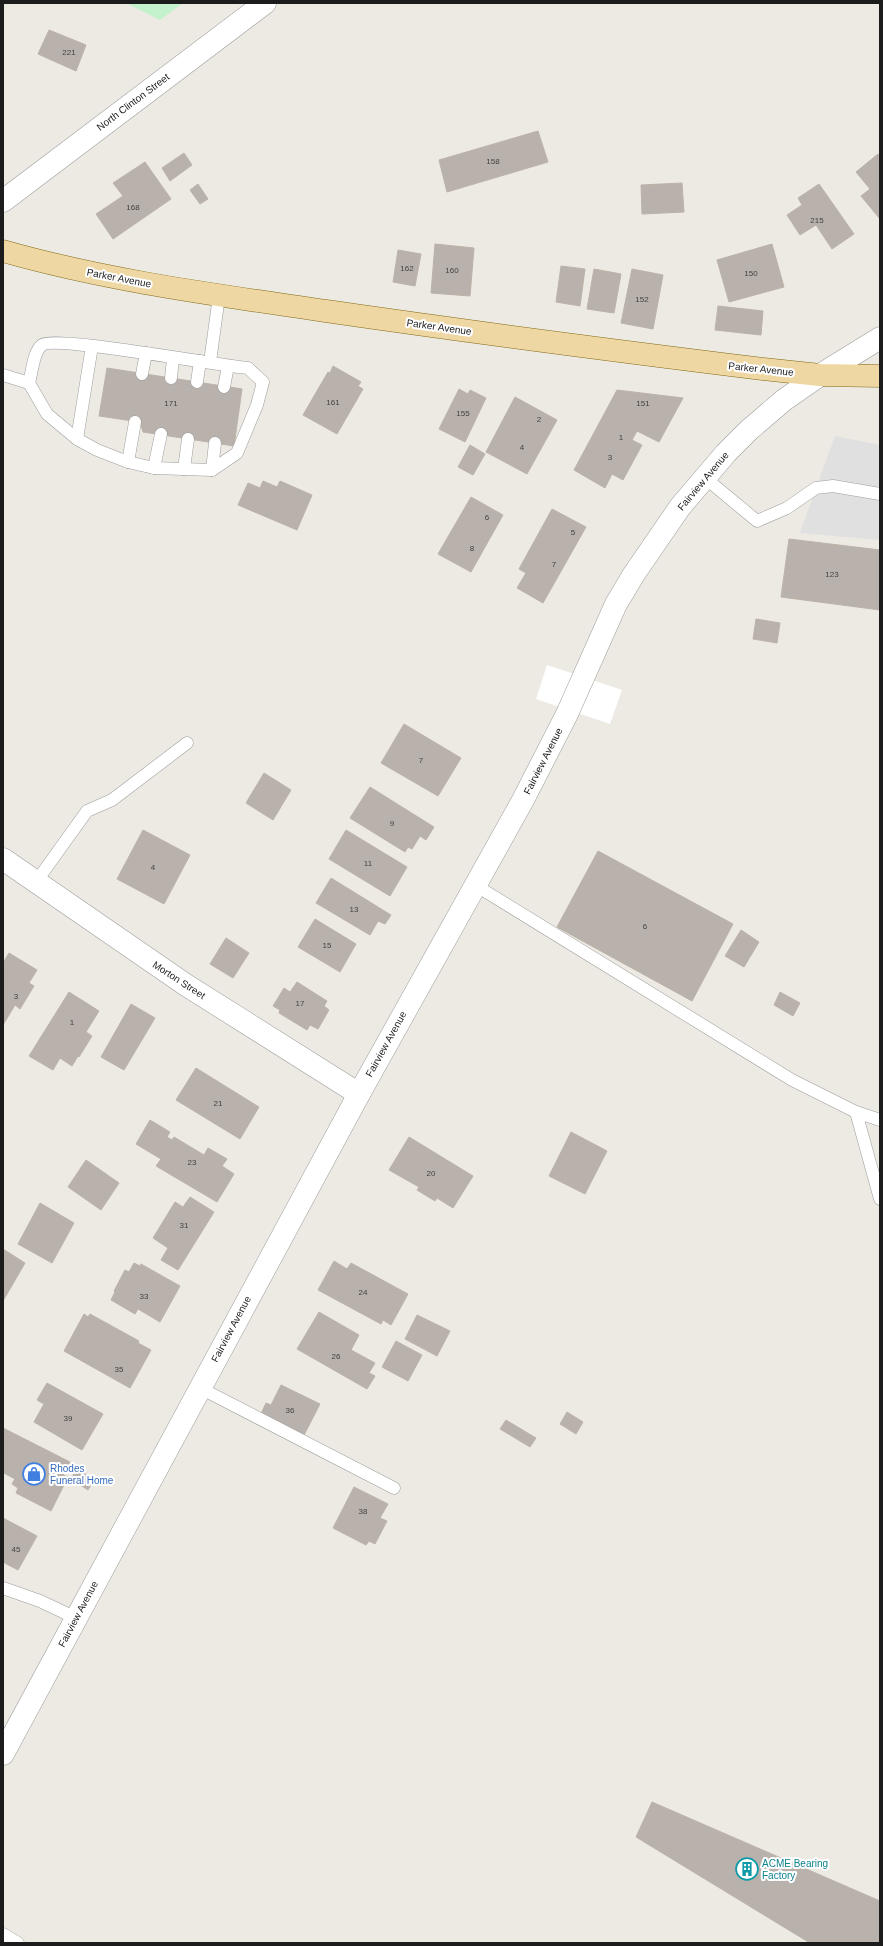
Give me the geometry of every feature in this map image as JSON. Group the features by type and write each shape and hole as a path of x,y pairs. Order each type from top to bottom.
{"main road":[{"name":"Parker Avenue","path":"3,251 116,278 219,296 519,339 763,370 820,375 880,376"}],"street":[{"name":"North Clinton Street","path":"3,201 265,3"},
{"name":"Fairview Avenue","path":"3,1754 359,1094 547,753 616,604 654,543 704,478 749,430 784,400 820,375 880,338"},
{"name":"Morton Street","path":"3,859 186,986 359,1094"}],"lane":[{"path":"197,382 205,362 219,296"},
{"path":"3,375 29,383 47,414 77,439 97,450 128,462 154,468 212,470 237,453 257,405 263,382 248,368 92,346 49,342 42,345 37,351 29,383"},
{"path":"77,439 92,346"},
{"path":"142,374 146,354"},
{"path":"170,378 173,358"},
{"path":"224,387 228,366"},
{"path":"128,462 135,422"},
{"path":"154,468 161,434"},
{"path":"184,469 188,438"},
{"path":"212,470 215,443"},
{"path":"704,478 757,521 787,508 816,488 834,486 880,494"},
{"path":"36,882 87,811 112,800 187,744"},
{"path":"475,885 792,1080 856,1112 880,1120"},
{"path":"856,1112 880,1198"},
{"path":"200,1388 394,1488"},
{"path":"3,1588 40,1601 76,1618"},
{"path":"3,1934 18,1943"}],"green space":[{"path":"126,3 183,3 160,20"}],"shaded area":[{"path":"835,436 880,445 880,540 800,533"}],"pier":[{"path":"547,665 622,690 610,724 536,699"}],"building":[{"path":"49,30 86,45 76,71 38,54"},
{"path":"538,131 548,162 447,192 439,160"},
{"path":"184,153 192,165 170,181 162,168"},
{"path":"878,154 880,156 880,219 861,196 870,189 856,172"},
{"path":"145,162 171,199 113,239 96,214 123,196 113,183"},
{"path":"682,183 684,212 642,214 641,185"},
{"path":"198,184 208,199 200,204 190,190"},
{"path":"819,184 854,234 832,249 816,225 800,235 787,215 802,205 798,198"},
{"path":"435,244 474,248 470,296 431,293"},
{"path":"772,244 784,287 729,302 717,260"},
{"path":"398,250 421,254 415,286 393,282"},
{"path":"561,266 585,269 580,306 556,302"},
{"path":"594,269 621,274 614,313 587,309"},
{"path":"632,269 663,275 653,329 621,323"},
{"path":"718,306 763,311 761,335 715,330"},
{"path":"333,366 361,382 358,386 363,389 337,434 303,415"},
{"path":"107,368 242,389 234,446 143,432 140,422 99,416"},
{"path":"459,389 468,394 470,390 486,398 465,442 439,429"},
{"path":"617,390 683,398 659,442 637,431 632,440 642,445 623,480 612,474 605,488 574,470"},
{"path":"515,397 557,420 527,474 486,452"},
{"path":"470,445 485,454 473,475 458,467"},
{"path":"263,481 277,487 280,481 312,495 297,530 238,505 248,483 260,488"},
{"path":"471,497 503,515 471,572 438,554"},
{"path":"552,509 586,527 543,603 517,588 526,573 519,569"},
{"path":"789,539 880,550 880,610 781,597"},
{"path":"756,619 780,623 777,643 753,639"},
{"path":"404,724 461,758 438,796 381,763"},
{"path":"264,773 291,790 273,820 246,803"},
{"path":"370,787 434,827 426,840 420,836 412,849 408,847 405,852 350,818"},
{"path":"143,830 190,855 164,904 117,879"},
{"path":"346,830 407,867 390,896 329,859"},
{"path":"598,851 733,924 692,1001 557,927"},
{"path":"331,878 391,915 385,924 378,921 370,935 316,903"},
{"path":"315,919 356,944 340,972 298,947"},
{"path":"741,930 759,942 744,967 725,956"},
{"path":"226,938 249,953 233,978 210,964"},
{"path":"9,953 37,970 29,983 34,986 20,1009 15,1005 3,1025 3,963"},
{"path":"297,982 327,1001 324,1006 329,1010 318,1029 310,1025 307,1030 279,1013 280,1010 273,1006 284,988 290,992"},
{"path":"69,992 99,1011 86,1032 92,1036 72,1066 60,1058 53,1070 29,1056"},
{"path":"780,992 800,1003 793,1016 774,1005"},
{"path":"131,1004 155,1018 124,1070 101,1057"},
{"path":"196,1068 259,1107 240,1139 176,1100"},
{"path":"150,1120 170,1132 167,1137 172,1140 174,1137 204,1155 208,1148 227,1159 222,1166 234,1174 217,1202 156,1166 161,1159 136,1144"},
{"path":"571,1132 607,1151 585,1194 549,1176"},
{"path":"409,1137 473,1176 453,1208 437,1198 435,1201 417,1190 419,1187 389,1170"},
{"path":"86,1160 119,1183 101,1210 68,1187"},
{"path":"190,1197 214,1212 178,1270 161,1260 168,1248 153,1238 175,1202 183,1207"},
{"path":"40,1203 74,1223 52,1263 18,1244"},
{"path":"3,1249 25,1263 3,1301"},
{"path":"334,1261 347,1269 351,1263 408,1294 391,1325 383,1320 381,1324 318,1290"},
{"path":"134,1263 140,1266 141,1264 180,1286 160,1322 138,1309 135,1314 111,1300 125,1270 129,1272"},
{"path":"319,1312 359,1335 351,1350 375,1363 369,1373 375,1376 367,1389 297,1349"},
{"path":"84,1314 88,1317 90,1314 139,1341 138,1343 151,1350 130,1388 64,1351"},
{"path":"417,1315 450,1331 437,1356 405,1339"},
{"path":"396,1341 422,1355 408,1381 382,1367"},
{"path":"47,1383 103,1414 82,1450 34,1422 44,1404 37,1400"},
{"path":"281,1385 320,1404 303,1437 260,1416 266,1403 271,1405"},
{"path":"567,1412 583,1422 576,1434 560,1424"},
{"path":"506,1420 536,1438 530,1447 500,1429"},
{"path":"3,1428 70,1462 63,1475 68,1477 51,1511 16,1493 18,1488 12,1484 15,1479 4,1473 3,1475"},
{"path":"77,1469 94,1479 88,1490 71,1479"},
{"path":"354,1487 388,1504 380,1518 387,1521 375,1544 369,1541 366,1545 333,1528"},
{"path":"3,1518 37,1536 18,1570 3,1562"},
{"name":"ACME Bearing Factory","path":"652,1802 880,1901 880,1943 810,1943 636,1837"}],"place":[{"name":"Rhodes Funeral Home","path":"34,1474"},
{"name":"ACME Bearing Factory","path":"747,1869"}]}
